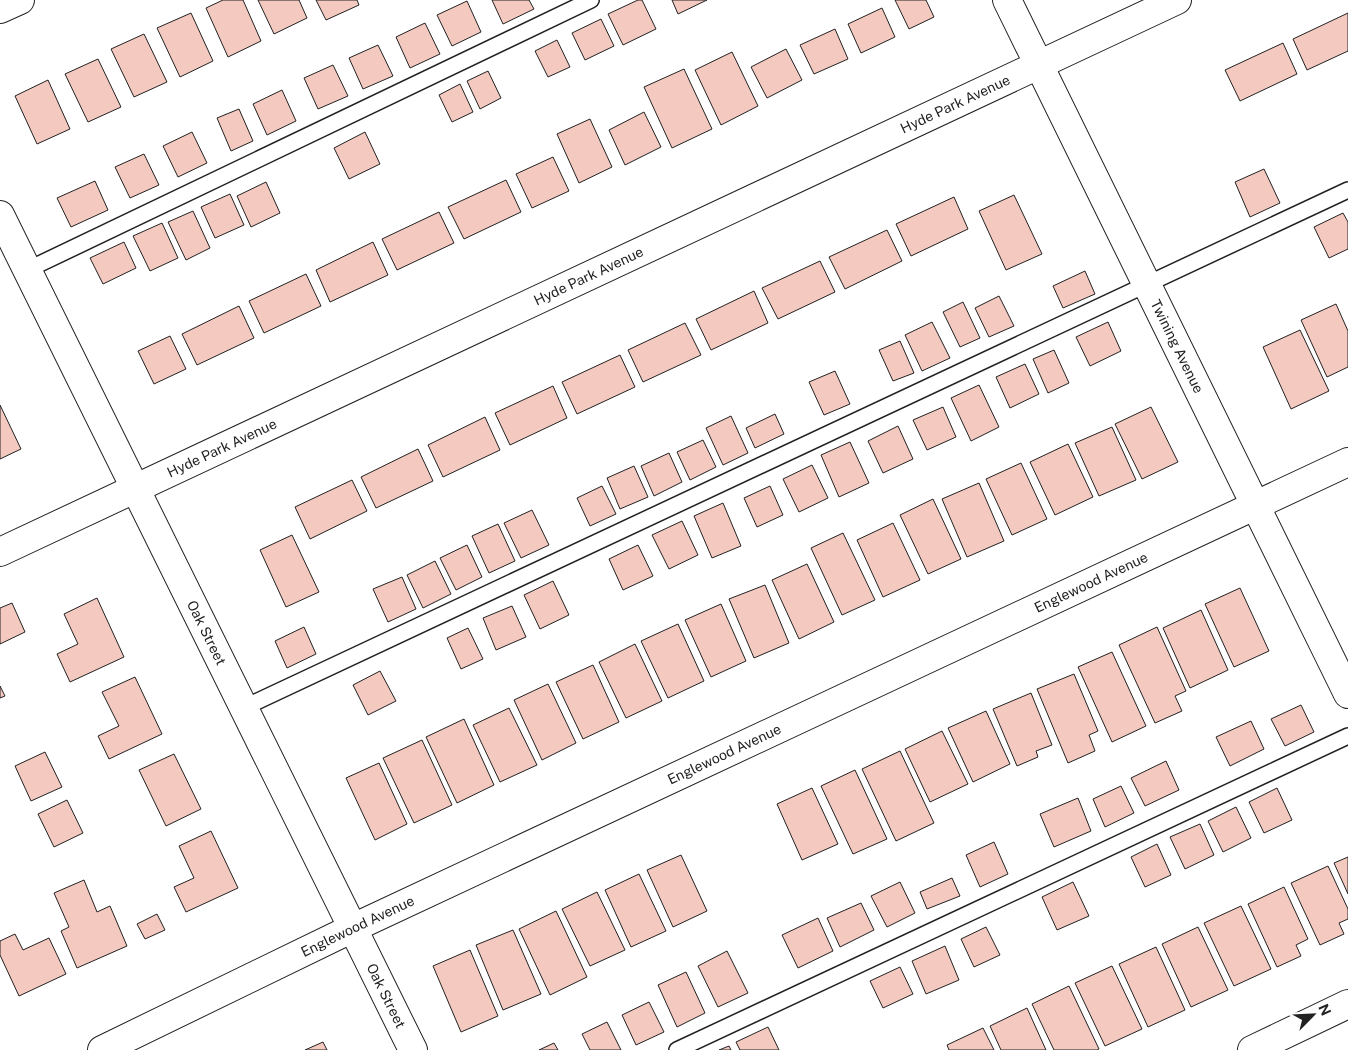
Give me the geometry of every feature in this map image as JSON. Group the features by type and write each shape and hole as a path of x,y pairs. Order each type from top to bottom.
{"street":[{"path":"0,9 20,0"},
{"name":"Twining Avenue","path":"1007,0 1348,694"},
{"name":"Hyde Park Avenue","path":"0,552 1177,0"},
{"name":"Oak Street","path":"0,215 413,1050"},
{"name":"Englewood Avenue","path":"112,1048 353,928 1348,462"},
{"path":"1252,1050 1348,1004"}],"lane":[{"path":"27,270 591,0"},
{"path":"243,708 1348,190"},
{"path":"677,1050 1348,736"}],"building":[{"path":"223,0 243,0 261,41 228,57 206,8"},
{"path":"258,0 299,0 307,18 274,34"},
{"path":"316,0 357,0 359,5 326,20"},
{"path":"492,0 529,0 534,9 503,24"},
{"path":"638,0 642,0 656,29 623,45 608,14"},
{"path":"672,0 707,0 678,14"},
{"path":"895,0 926,0 934,17 909,29"},
{"path":"467,1 481,32 452,46 437,15"},
{"path":"882,8 895,37 861,53 848,24"},
{"path":"191,13 213,61 180,77 157,28"},
{"path":"1348,13 1348,51 1307,70 1293,39"},
{"path":"601,19 614,46 585,60 572,33"},
{"path":"425,23 440,54 410,68 396,37"},
{"path":"835,29 848,59 814,74 800,45"},
{"path":"144,34 167,82 134,97 111,49"},
{"path":"557,40 570,67 548,77 535,51"},
{"path":"1283,43 1297,74 1240,101 1225,70"},
{"path":"378,45 393,76 363,89 349,58"},
{"path":"786,49 802,80 767,98 751,67"},
{"path":"732,52 758,106 721,125 695,70"},
{"path":"98,59 121,107 88,122 65,74"},
{"path":"333,65 348,96 318,109 304,78"},
{"path":"684,69 712,129 672,148 644,87"},
{"path":"488,71 501,98 480,109 467,81"},
{"path":"48,80 70,129 37,144 15,96"},
{"path":"460,84 473,112 452,122 439,95"},
{"path":"282,90 296,121 267,135 253,104"},
{"path":"239,109 253,141 231,151 217,118"},
{"path":"644,112 661,147 625,165 609,130"},
{"path":"590,119 612,167 579,183 557,134"},
{"path":"192,132 207,163 178,177 163,146"},
{"path":"365,132 380,164 349,179 334,148"},
{"path":"144,154 159,185 130,198 115,167"},
{"path":"553,157 569,191 532,208 516,174"},
{"path":"1264,169 1280,203 1250,217 1235,182"},
{"path":"506,180 521,212 464,239 448,207"},
{"path":"95,181 108,210 71,227 57,198"},
{"path":"266,182 280,213 251,227 237,196"},
{"path":"230,194 244,225 215,238 201,207"},
{"path":"1014,195 1042,254 1006,270 979,211"},
{"path":"954,197 968,229 911,256 896,224"},
{"path":"193,211 210,248 186,260 168,222"},
{"path":"439,212 454,243 397,270 382,239"},
{"path":"1343,213 1348,222 1348,249 1329,258 1314,227"},
{"path":"162,223 178,258 150,271 133,236"},
{"path":"887,230 902,261 845,289 829,257"},
{"path":"124,242 136,268 103,284 90,258"},
{"path":"373,242 388,275 330,302 316,270"},
{"path":"820,261 835,292 778,319 762,288"},
{"path":"1085,271 1095,294 1063,308 1053,286"},
{"path":"306,274 321,306 264,333 249,301"},
{"path":"754,291 768,323 711,350 696,319"},
{"path":"999,296 1014,326 989,337 975,308"},
{"path":"963,302 980,338 960,347 943,312"},
{"path":"1336,304 1348,331 1348,367 1327,377 1301,320"},
{"path":"239,306 254,338 197,365 182,334"},
{"path":"932,322 950,358 922,371 905,335"},
{"path":"1108,322 1121,351 1090,366 1076,337"},
{"path":"685,323 701,355 643,382 628,350"},
{"path":"1300,330 1329,391 1291,409 1263,347"},
{"path":"170,336 186,369 154,384 138,351"},
{"path":"900,341 914,373 893,381 879,350"},
{"path":"1054,350 1069,383 1048,393 1033,359"},
{"path":"620,355 635,387 577,414 562,382"},
{"path":"1025,364 1039,394 1010,408 996,377"},
{"path":"835,371 850,404 824,415 809,382"},
{"path":"979,385 999,427 971,441 951,398"},
{"path":"553,386 567,418 510,445 495,413"},
{"path":"0,405 21,449 0,459"},
{"path":"943,407 956,437 927,450 913,420"},
{"path":"1151,407 1178,462 1142,479 1115,424"},
{"path":"775,414 784,434 755,448 746,428"},
{"path":"731,416 748,453 723,465 706,428"},
{"path":"485,417 500,450 443,477 428,445"},
{"path":"898,426 913,459 883,473 868,441"},
{"path":"1112,427 1136,480 1099,496 1075,443"},
{"path":"703,440 716,467 690,480 677,452"},
{"path":"850,442 869,483 839,497 821,455"},
{"path":"1068,444 1093,497 1055,515 1030,462"},
{"path":"418,449 433,481 376,508 361,477"},
{"path":"669,453 682,482 654,496 641,466"},
{"path":"1021,463 1047,519 1012,535 986,479"},
{"path":"812,465 828,498 799,512 783,479"},
{"path":"634,466 648,497 620,509 607,478"},
{"path":"352,480 367,511 310,539 295,507"},
{"path":"979,483 1004,541 967,557 942,499"},
{"path":"602,486 616,514 590,526 577,498"},
{"path":"770,486 783,515 757,527 744,498"},
{"path":"933,499 961,559 928,574 900,515"},
{"path":"723,503 741,546 712,558 694,516"},
{"path":"532,510 549,545 521,558 504,523"},
{"path":"682,521 698,555 669,569 652,535"},
{"path":"893,523 920,580 883,597 857,540"},
{"path":"498,524 515,561 489,573 472,536"},
{"path":"843,533 875,600 842,615 811,548"},
{"path":"292,535 319,592 286,607 260,550"},
{"path":"467,545 482,577 456,590 440,558"},
{"path":"638,545 653,576 623,590 609,559"},
{"path":"435,561 451,594 423,608 407,575"},
{"path":"807,564 834,622 799,639 772,580"},
{"path":"402,577 416,609 388,622 373,589"},
{"path":"553,581 569,615 540,629 524,595"},
{"path":"765,585 789,643 754,658 729,599"},
{"path":"1240,588 1269,651 1234,667 1205,604"},
{"path":"97,598 124,657 70,682 57,654 78,644 64,614"},
{"path":"12,603 25,632 0,644 0,608"},
{"path":"721,604 746,661 711,677 685,620"},
{"path":"512,606 526,637 496,650 483,618"},
{"path":"1201,610 1228,670 1190,688 1163,628"},
{"path":"678,624 704,681 668,698 641,641"},
{"path":"304,627 316,654 287,668 275,641"},
{"path":"1157,627 1186,691 1175,696 1182,711 1155,723 1119,645"},
{"path":"468,628 483,659 461,669 447,638"},
{"path":"635,644 662,701 626,718 599,662"},
{"path":"1112,652 1146,726 1112,742 1078,667"},
{"path":"593,665 619,722 583,739 556,682"},
{"path":"380,671 396,701 368,715 353,685"},
{"path":"1074,674 1098,731 1089,735 1095,751 1068,763 1037,689"},
{"path":"135,677 162,734 109,759 98,736 119,726 102,692"},
{"path":"548,684 576,743 542,760 514,700"},
{"path":"0,686 5,696 0,698"},
{"path":"1031,693 1052,745 1036,751 1038,757 1017,766 993,709"},
{"path":"1301,705 1314,732 1285,746 1271,719"},
{"path":"509,708 537,765 500,782 473,725"},
{"path":"986,711 1010,764 973,782 948,728"},
{"path":"464,719 494,785 457,803 426,737"},
{"path":"1251,721 1264,749 1230,766 1216,737"},
{"path":"942,731 968,784 930,802 905,749"},
{"path":"422,740 452,805 414,823 383,758"},
{"path":"900,751 934,823 896,841 862,769"},
{"path":"45,752 62,787 31,801 15,766"},
{"path":"174,754 201,809 166,826 139,770"},
{"path":"1166,761 1179,790 1145,806 1131,778"},
{"path":"379,763 407,824 375,840 346,778"},
{"path":"855,770 887,839 853,854 821,786"},
{"path":"1121,786 1134,813 1105,827 1093,799"},
{"path":"812,788 838,844 802,860 777,804"},
{"path":"1277,788 1292,820 1264,833 1249,802"},
{"path":"1078,798 1091,831 1054,847 1040,814"},
{"path":"67,800 83,833 54,847 38,814"},
{"path":"1236,807 1251,838 1223,852 1208,821"},
{"path":"1200,824 1214,855 1185,869 1170,837"},
{"path":"211,831 238,888 186,912 174,887 194,878 179,846"},
{"path":"994,842 1008,874 980,887 966,855"},
{"path":"1157,844 1171,875 1145,887 1131,857"},
{"path":"681,855 707,911 673,927 647,870"},
{"path":"1348,857 1348,894 1334,863"},
{"path":"1328,866 1348,909 1348,919 1339,923 1344,934 1320,945 1291,883"},
{"path":"639,874 666,931 631,947 605,890"},
{"path":"952,878 960,896 927,909 920,892"},
{"path":"84,880 97,912 110,906 127,946 77,968 61,931 69,927 54,893"},
{"path":"900,882 915,913 887,927 871,896"},
{"path":"1073,882 1089,916 1057,930 1042,897"},
{"path":"1284,887 1308,939 1296,945 1301,956 1277,967 1248,904"},
{"path":"597,892 625,950 590,966 562,909"},
{"path":"861,903 874,930 840,947 827,918"},
{"path":"1241,906 1271,969 1234,986 1204,923"},
{"path":"556,911 587,977 550,995 519,929"},
{"path":"157,914 165,930 145,939 137,924"},
{"path":"818,918 833,951 798,968 782,935"},
{"path":"986,927 1000,955 974,967 961,939"},
{"path":"1198,927 1228,990 1191,1007 1162,944"},
{"path":"513,930 541,994 503,1010 476,945"},
{"path":"15,934 23,950 49,938 66,974 19,996 0,955 0,941"},
{"path":"945,946 959,980 926,994 912,961"},
{"path":"1156,947 1185,1010 1148,1027 1119,964"},
{"path":"470,950 498,1016 461,1032 433,966"},
{"path":"727,951 748,993 718,1007 698,966"},
{"path":"1112,966 1142,1029 1105,1046 1075,983"},
{"path":"900,967 913,994 883,1008 870,981"},
{"path":"686,972 705,1013 677,1027 658,985"},
{"path":"1069,986 1099,1049 1097,1050 1054,1050 1032,1004"},
{"path":"649,1002 664,1032 636,1045 622,1015"},
{"path":"1027,1008 1046,1050 1001,1050 990,1026"},
{"path":"607,1022 621,1050 590,1050 582,1034"},
{"path":"768,1027 779,1050 740,1050 736,1042"},
{"path":"983,1028 994,1050 949,1050 947,1045"},
{"path":"323,1042 327,1050 305,1050"},
{"path":"554,1043 558,1050 539,1050"},
{"path":"729,1046 731,1050 719,1050"}]}
